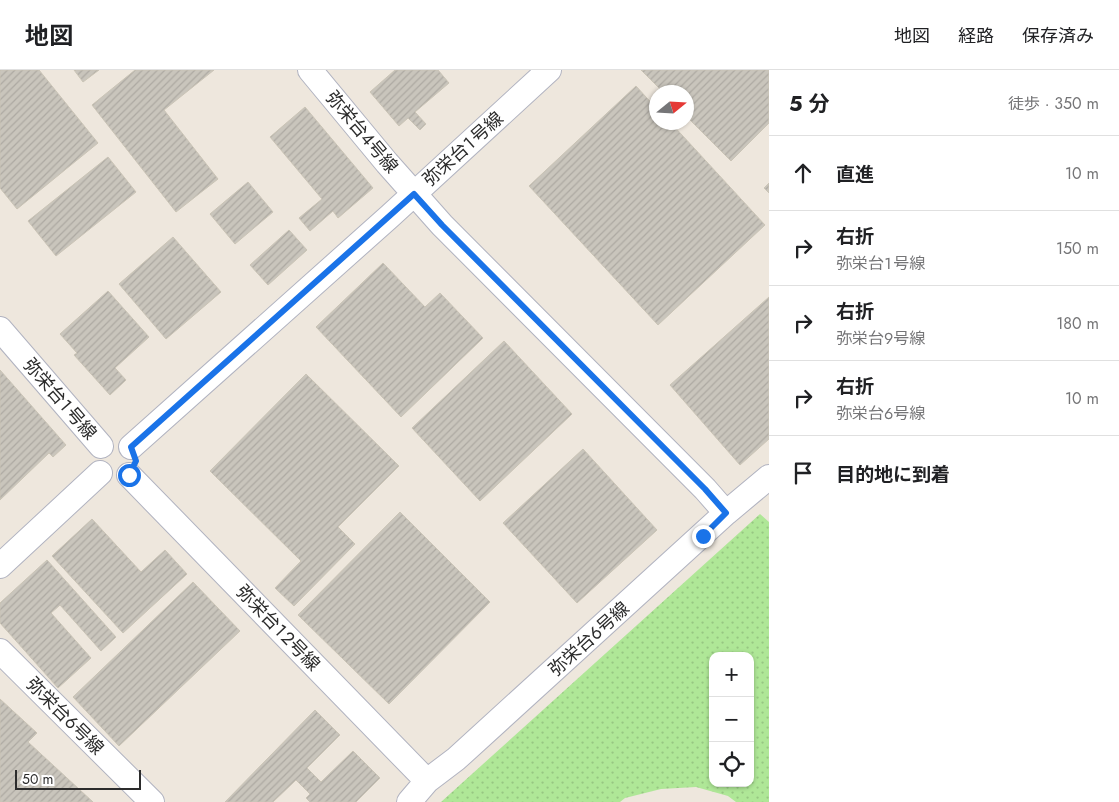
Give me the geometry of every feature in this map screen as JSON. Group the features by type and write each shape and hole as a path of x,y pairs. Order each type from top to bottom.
{"street":[{"name":"弥栄台４号線","path":"310,70 442,225 705,489 726,513"},
{"name":"弥栄台１号線","path":"131,447 414,194 549,70"},
{"name":"弥栄台１号線","path":"0,329 101,446"},
{"path":"115,439 122,440 131,447 136,461 129,475 119,480 113,480 100,473 95,459 101,446 115,439"},
{"path":"0,566 100,473"},
{"name":"弥栄台１２号線","path":"129,475 426,781"},
{"name":"弥栄台６号線","path":"409,802 426,781 456,759 726,513 769,477"},
{"name":"弥栄台６号線","path":"0,651 152,802"}],"green space":[{"path":"760,514 769,522 769,802 736,802 728,796 696,787 661,789 625,798 620,802 441,802"}],"building":[{"path":"0,70 39,70 98,143 17,209 0,188"},
{"path":"74,70 99,70 83,82"},
{"path":"135,70 214,70 164,110 218,179 176,212 92,105"},
{"path":"395,70 438,70 449,83 415,112 426,124 420,130 408,118 399,126 370,92"},
{"path":"641,70 769,70 769,123 731,161 694,124 694,85 656,85"},
{"path":"636,86 649,100 649,130 677,130 765,225 658,325 529,186"},
{"path":"305,107 373,188 338,218 333,211 310,231 299,218 322,199 270,137"},
{"path":"108,157 136,192 56,256 28,221"},
{"path":"248,182 273,212 235,244 210,214"},
{"path":"769,183 769,193 764,188"},
{"path":"289,230 307,250 268,285 250,265"},
{"path":"173,237 221,292 166,339 119,284"},
{"path":"383,263 425,307 440,293 483,338 401,417 316,327"},
{"path":"108,291 149,337 115,368 126,380 110,395 74,355 77,353 60,334"},
{"path":"769,297 769,439 740,465 670,385"},
{"path":"504,341 572,414 480,501 412,428"},
{"path":"0,370 66,445 53,457 49,453 0,500"},
{"path":"306,374 399,466 338,527 355,544 294,606 275,588 301,561 210,471"},
{"path":"583,449 657,530 577,603 503,523"},
{"path":"400,512 490,602 389,704 298,615"},
{"path":"92,519 141,572 165,550 187,574 123,633 52,556"},
{"path":"47,560 116,637 101,651 60,605 51,613 91,658 58,688 0,623 0,603"},
{"path":"193,582 240,631 119,746 73,697"},
{"path":"0,699 37,733 28,742 93,802 0,802"},
{"path":"315,710 340,735 307,768 321,782 353,751 380,778 356,802 310,802 306,798 310,794 296,780 273,802 225,802"}],"route":[{"path":"129,475 136,461 131,447 414,194 442,225 705,489 726,513 703,536"}]}
